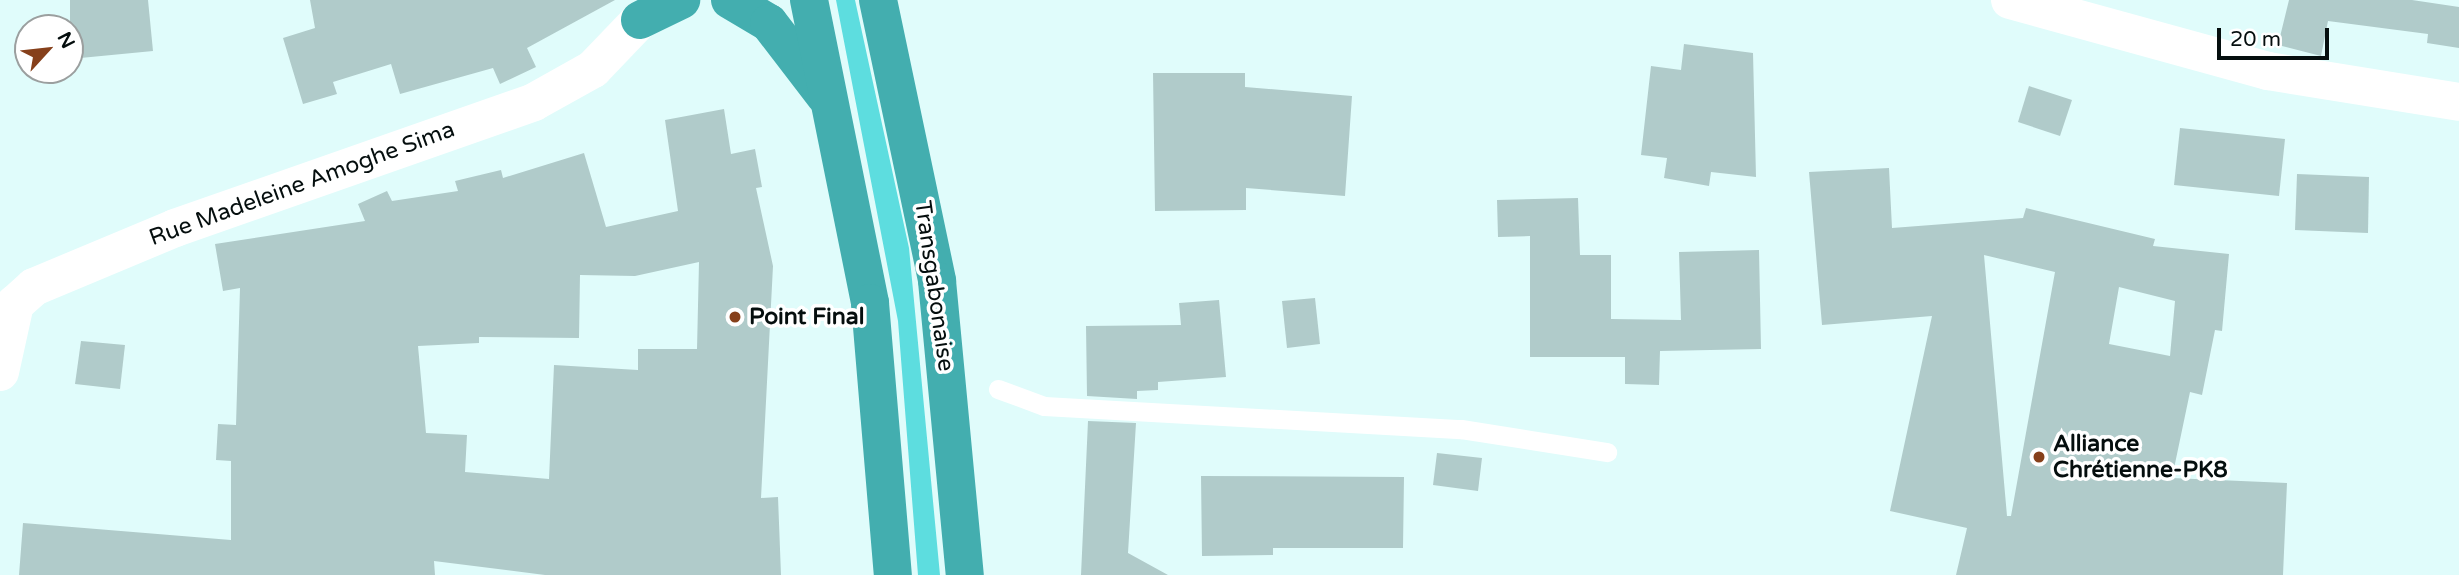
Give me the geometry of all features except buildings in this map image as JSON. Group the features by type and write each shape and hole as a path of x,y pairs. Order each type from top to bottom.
{"highway":[{"path":"646,10 681,0"},
{"path":"730,0 769,23 788,44 838,119"},
{"path":"809,0 838,119 882,388 894,575"},
{"name":"Transgabonaise","path":"878,0 937,281 965,575"}],"street":[{"path":"2010,0 2268,71 2459,102"},
{"name":"Rue Madeleine Amoghe Sima","path":"0,372 17,287 175,228 534,102 593,69 646,10"}],"lane":[{"path":"998,389 1044,406 1461,429 1607,452"}],"shaded area":[{"path":"836,0 855,0 909,248 940,575 918,575 898,321"}],"place":[{"name":"Point Final","path":"735,317"},
{"name":"Alliance Chrétienne-PK8","path":"2039,457"}]}
